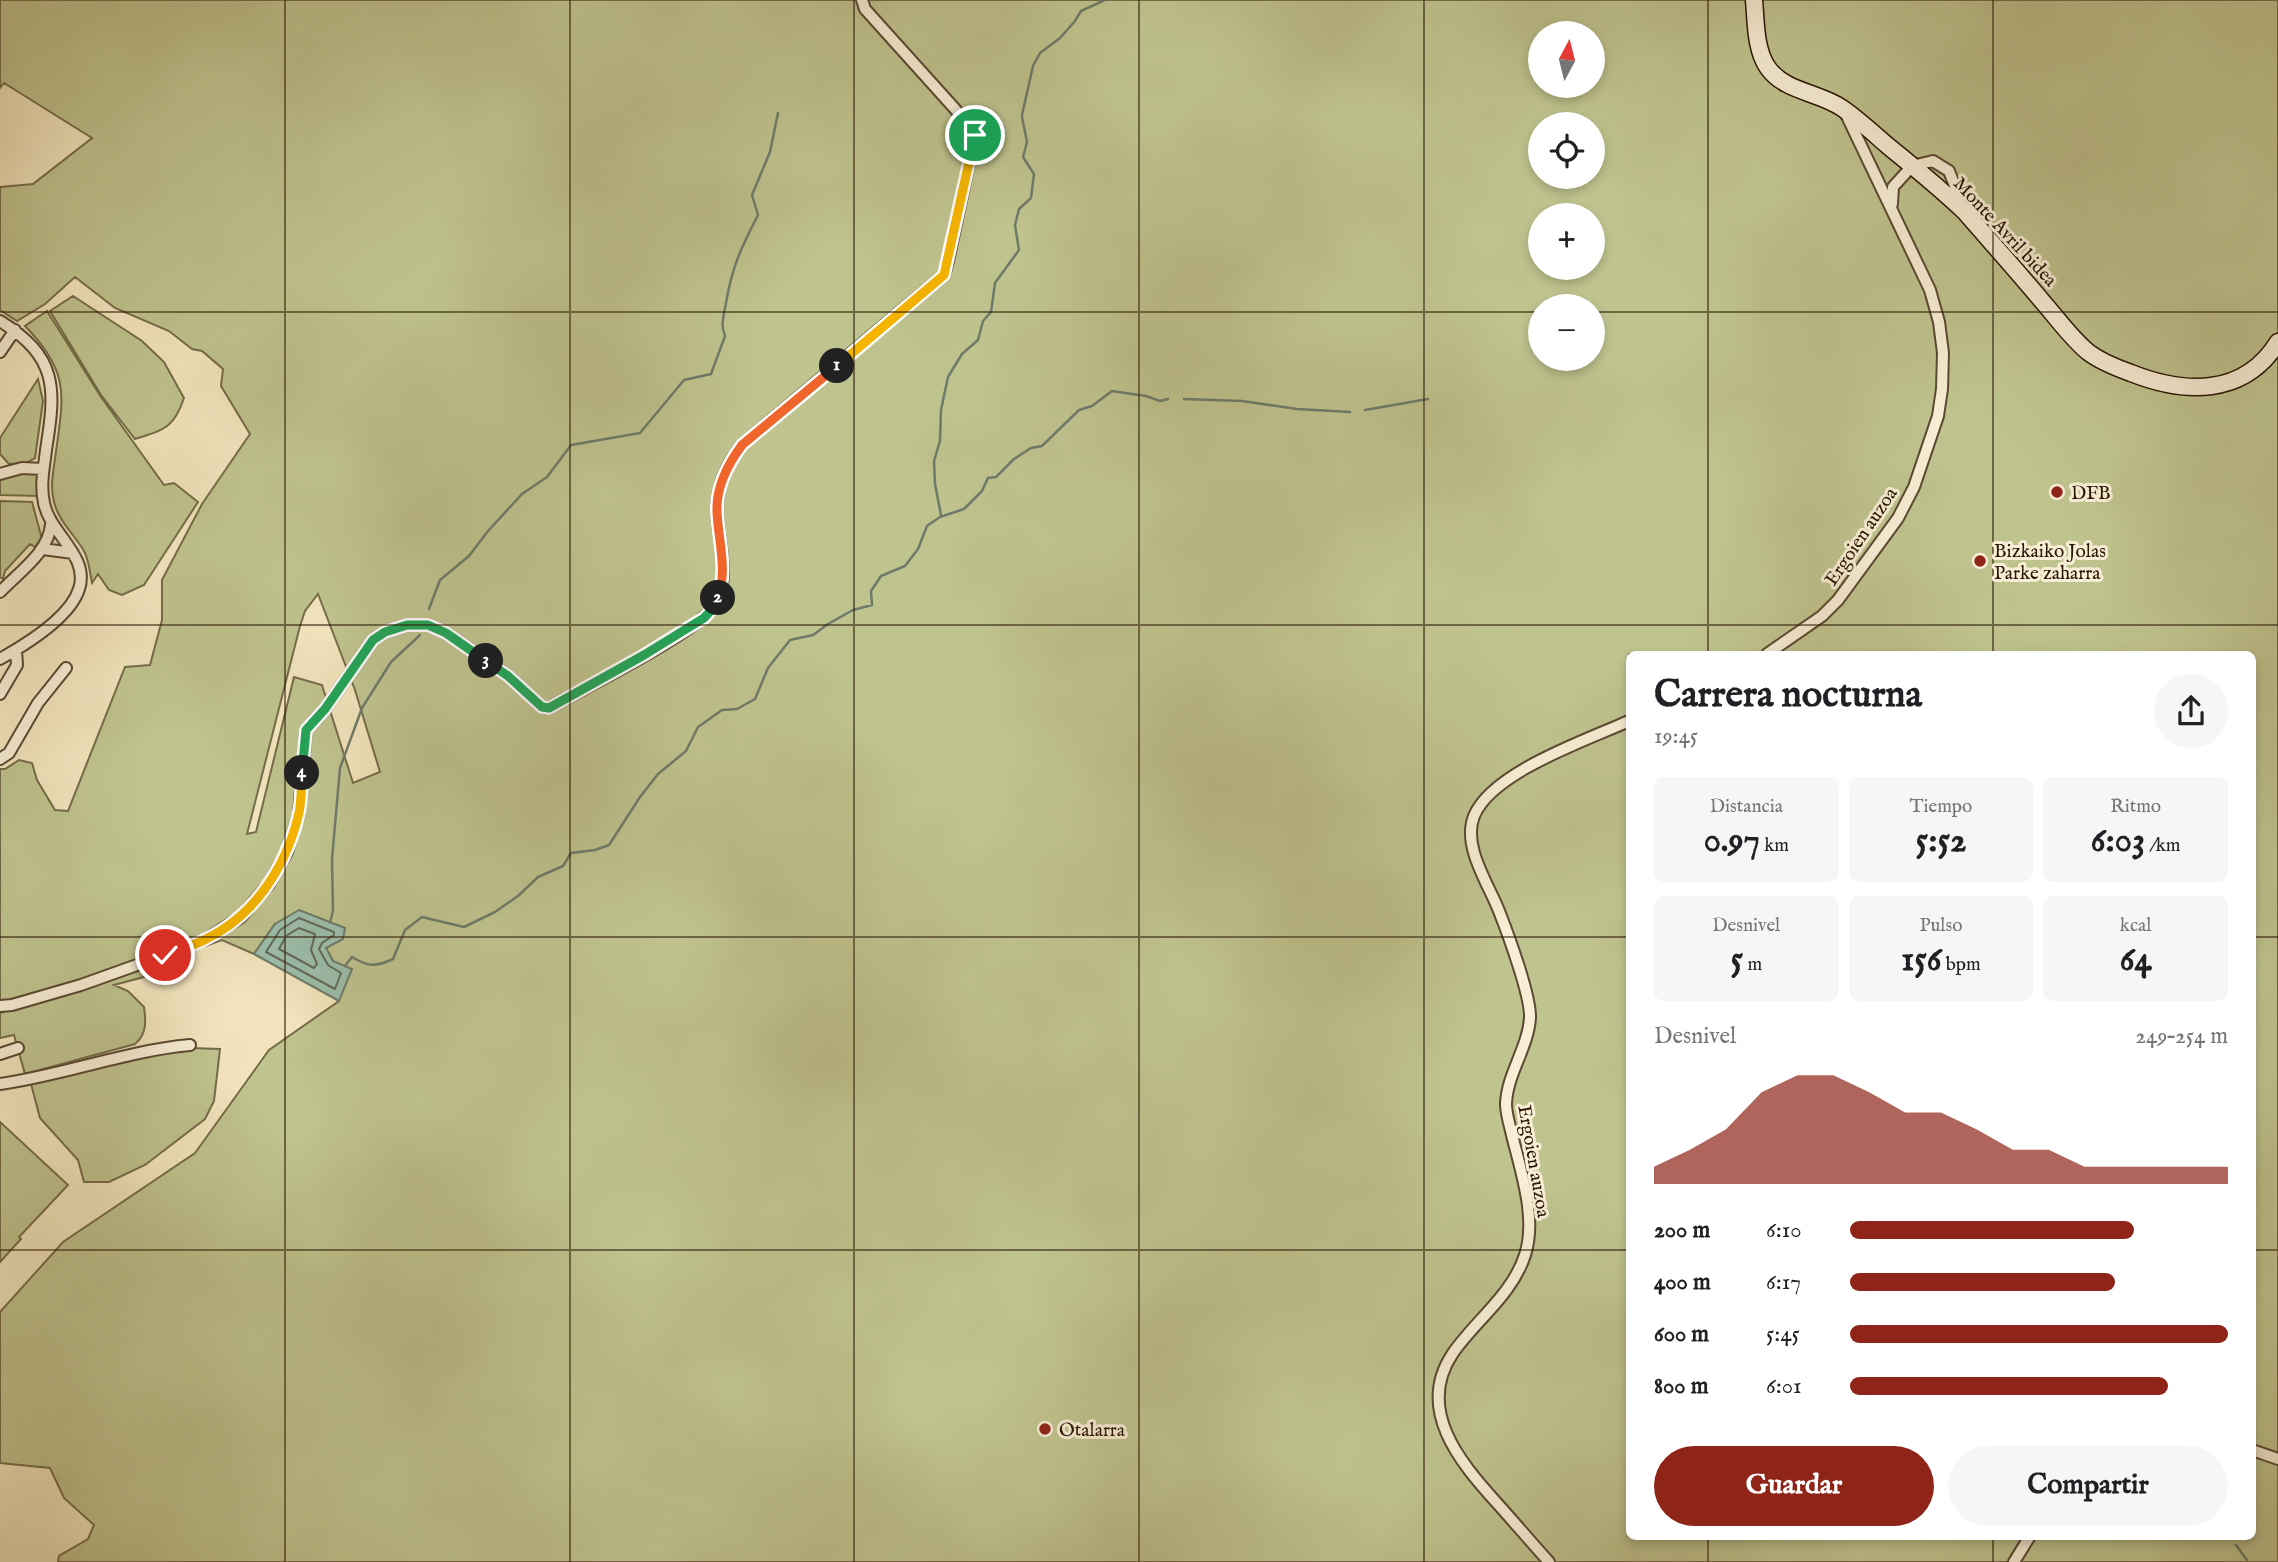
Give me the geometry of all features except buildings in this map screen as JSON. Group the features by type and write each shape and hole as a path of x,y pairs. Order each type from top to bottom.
{"street":[{"path":"0,1006 81,985 165,955 207,939 241,916 269,884 287,852 299,814 306,730 325,709 373,640 385,632 407,625 428,625 446,633 508,676 542,707 549,708 704,618 716,605 723,569 718,497 730,461 742,445 944,275 948,261 975,135 964,119 865,9 862,0"},
{"name":"Monte Avril bidea","path":"1754,0 1760,51 1765,65 1774,75 1788,85 1824,98 1843,109 1965,212 2090,354 2118,368 2163,384 2200,388 2232,381 2250,373 2263,362 2278,342"},
{"name":"Ergoien auzoa","path":"1771,651 1822,616 1838,600 1898,518 1914,487 1938,416 1942,389 1943,358 1939,323 1930,290 1843,109"},
{"path":"1892,207 1893,187 1912,166"},
{"path":"0,321 32,345 43,362 51,387 52,408 43,469 43,499 51,524 73,553 81,573 75,599 41,635 0,659"},
{"path":"0,352 15,330"},
{"path":"0,474 22,468 43,469"},
{"path":"0,592 43,549 50,537 51,524"},
{"path":"43,549 73,553"},
{"path":"0,694 17,665 16,650"},
{"path":"0,759 9,753 38,703 66,668"},
{"name":"Ergoien auzoa","path":"1549,1562 1465,1467 1441,1422 1439,1397 1443,1374 1452,1354 1492,1309 1514,1277 1525,1255 1529,1233 1528,1210 1506,1106 1508,1086 1527,1038 1530,1015 1526,992 1500,912 1475,852 1471,835 1474,816 1488,794 1519,771 1626,722"},
{"path":"0,1084 28,1080 163,1048 190,1045"},
{"path":"0,1054 18,1048"},
{"path":"2256,1451 2278,1459"},
{"path":"2014,1562 2027,1540"}],"green space":[{"path":"0,0 2278,0 2278,1562 58,1562 59,1556 88,1539 94,1525 64,1498 50,1468 0,1463 0,1312 63,1242 195,1153 269,1050 339,1001 333,961 326,948 275,924 254,954 222,940 143,968 144,977 114,985 128,991 144,1007 144,1032 135,1044 25,1074 14,1035 0,1038 0,1013 41,1001 33,993 0,1002 0,769 5,769 19,760 32,763 37,780 55,810 68,811 125,667 150,665 162,620 162,580 202,504 250,434 221,386 223,369 202,351 192,349 169,331 115,308 75,277 45,304 17,321 0,310 0,187 33,184 92,138 4,83 0,88","holes":["318,594 355,690 380,772 353,783 322,685 294,677 256,832 247,834 300,626 305,611"]},
{"path":"73,296 142,341 164,362 184,398 176,416 167,426 135,439 101,395 50,311"},
{"path":"47,311 101,397 164,485 174,483 198,502 144,585 122,595 109,590 98,574 92,583 86,555 63,522 54,502 52,480 61,387 51,358 25,326"},
{"path":"38,379 43,401 35,458 26,463 9,464 0,454 0,438"},
{"path":"21,471 39,473 39,496 0,495 0,478"},
{"path":"0,501 32,502 42,539 35,547 30,544 5,571 3,579 0,577"},
{"path":"191,1048 220,1049 214,1101 205,1119 145,1165 109,1182 84,1182 78,1160 40,1118 31,1084 121,1061"},
{"path":"0,1122 68,1185 19,1237 21,1239 0,1262"}],"water":[{"path":"299,910 345,928 343,939 326,948 333,961 352,969 339,1001 254,954 275,924"}],"waterway":[{"path":"1022,115 1033,66 1040,53 1060,38 1081,11 1105,0"},
{"path":"429,609 440,580 469,556 522,494 547,477 571,445 640,433 684,380 711,374 725,336 723,320 734,268 758,215 752,195 770,152 778,113"},
{"path":"941,515 934,461 940,441 941,410 948,377 962,354 978,340 983,321 991,312 995,283 1019,250 1015,225 1019,209 1031,198 1034,174 1023,157 1027,142 1022,117"},
{"path":"345,966 352,957 372,965 393,959 405,930 422,917 464,927 495,912 518,896 538,877 563,866 571,853 609,845 658,774 686,751 698,727 722,710 737,709 755,699 768,668 790,640 813,635 853,610 872,605 871,591 881,576 905,566 918,549 927,526 940,517 964,509 982,491 988,478 996,477 1014,459 1031,448 1042,446 1079,410 1092,406 1112,391 1160,401 1168,399"},
{"path":"1184,399 1242,401 1297,409 1350,412"},
{"path":"1365,410 1428,399"},
{"path":"330,922 333,911 332,859 340,768 362,708 391,662 420,635"},
{"path":"2236,1545 2247,1560"}],"place":[{"name":"DFB","path":"2057,492"},
{"name":"Bizkaiko Jolas Parke zaharra","path":"1980,561"},
{"name":"Otalarra","path":"1045,1429"}],"route":[{"path":"165,955 207,939 241,916 269,884 287,852 299,814 306,730 325,709 373,640 385,632 407,625 428,625 446,633 508,676 542,707 549,708 704,618 716,605 721,590 723,569 717,510 718,497 730,461 742,445 944,275 975,135"}]}
